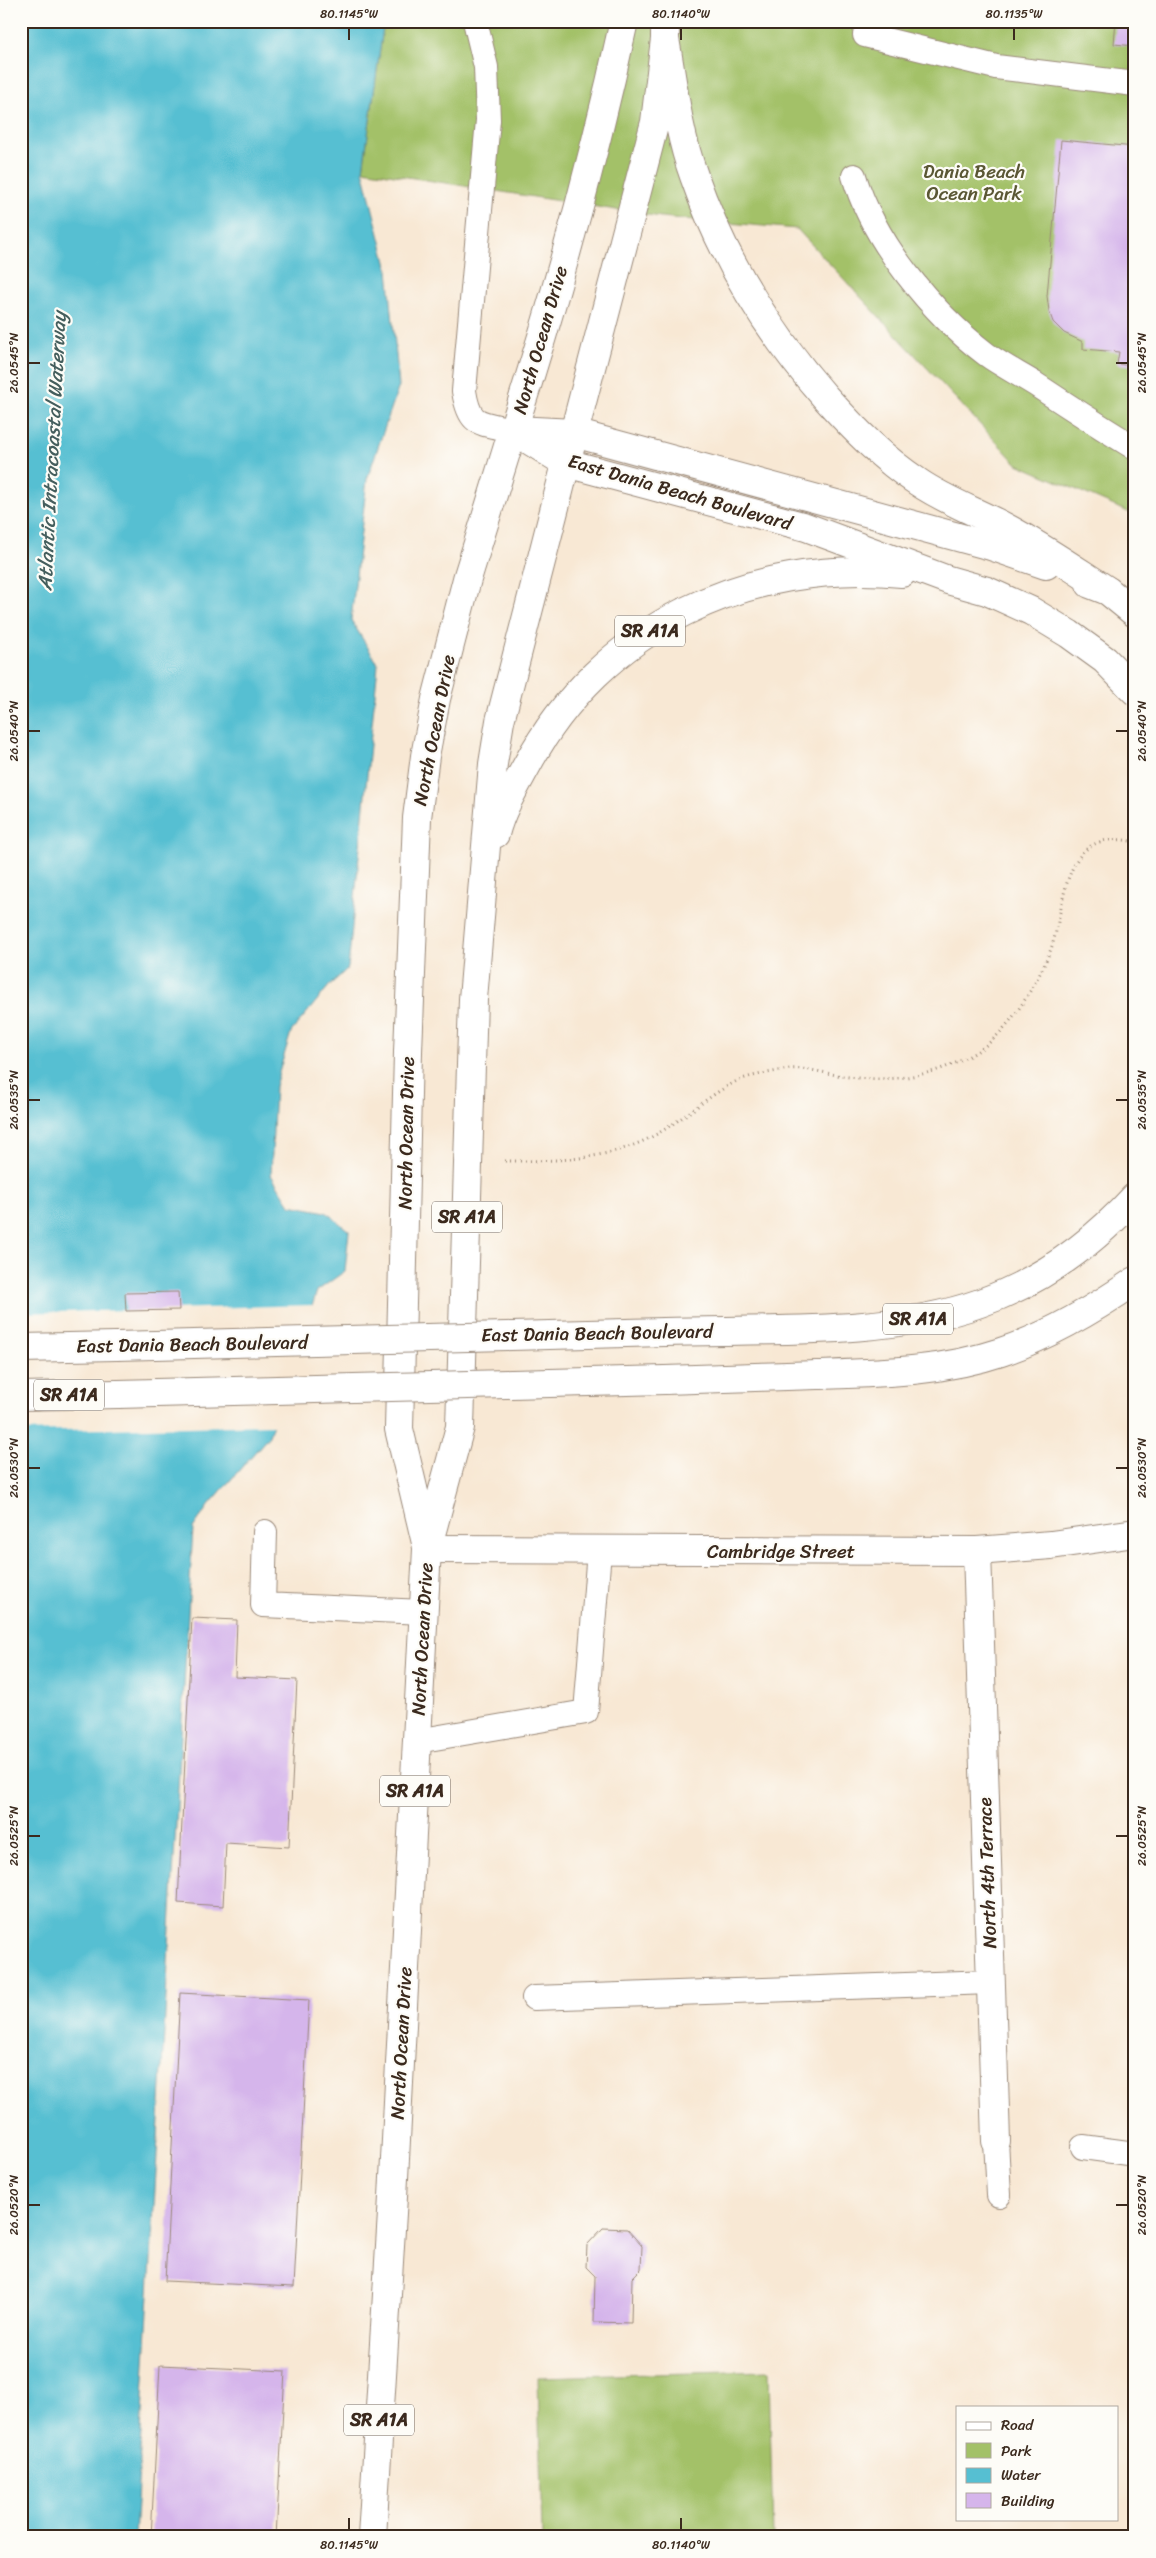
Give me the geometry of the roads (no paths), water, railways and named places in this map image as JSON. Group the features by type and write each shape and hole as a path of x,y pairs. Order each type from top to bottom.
{"main road":[{"name":"North Ocean Drive","path":"427,1549 398,1429 408,1052 417,818 425,756 436,699 467,580 537,356 604,108 624,21"},
{"name":"North Ocean Drive","path":"372,2537 393,2197 427,1549 460,1427 473,999 498,734 566,463 646,160 655,122 665,30"},
{"path":"665,30 682,134 693,174 710,218 748,294 799,367 858,433 887,460 920,484 1055,556 1108,591"},
{"name":"East Dania Beach Boulevard","path":"513,430 574,433 991,546 1108,591 1135,613"},
{"name":"East Dania Beach Boulevard","path":"513,430 566,463 806,527 948,580 987,591 1031,611 1069,634 1105,660 1135,691"},
{"name":"SR A1A","path":"483,882 496,829 508,801 552,724 594,674 642,636 702,603 758,582 790,576 820,571 878,571 948,580"},
{"name":"East Dania Beach Boulevard","path":"21,1348 664,1332 871,1324 937,1316 980,1304 1019,1287 1052,1269 1112,1221 1135,1197"},
{"name":"SR A1A","path":"21,1396 879,1374 954,1364 1000,1353 1035,1340 1104,1303 1135,1281"},
{"name":"Cambridge Street","path":"427,1549 977,1550 1051,1545 1135,1533"},
{"name":"North 4th Terrace","path":"977,1550 996,2141"}],"lane":[{"path":"475,21 486,67 488,120 464,391 467,412 474,420 513,430"},
{"path":"865,35 996,67 1135,84"},
{"path":"854,176 867,212 900,262 956,328 988,355 1135,448"},
{"path":"265,1532 263,1605 424,1612"},
{"path":"417,1741 586,1712 599,1550"},
{"path":"534,1998 991,1982"},
{"name":"North 4th Terrace","path":"996,2141 1000,2195"},
{"path":"1083,2146 1135,2154"}],"water":[{"name":"Atlantic Intracoastal Waterway","path":"21,21 384,21 363,170 388,270 399,386 367,479 351,620 378,664 348,968 329,986 291,1032 275,1086 271,1175 290,1205 326,1212 349,1231 345,1271 317,1291 269,1436 208,1506 193,1528 135,2537 21,2537"}],"park label":[{"name":"Dania Beach Ocean Park","path":"974,182"}]}
